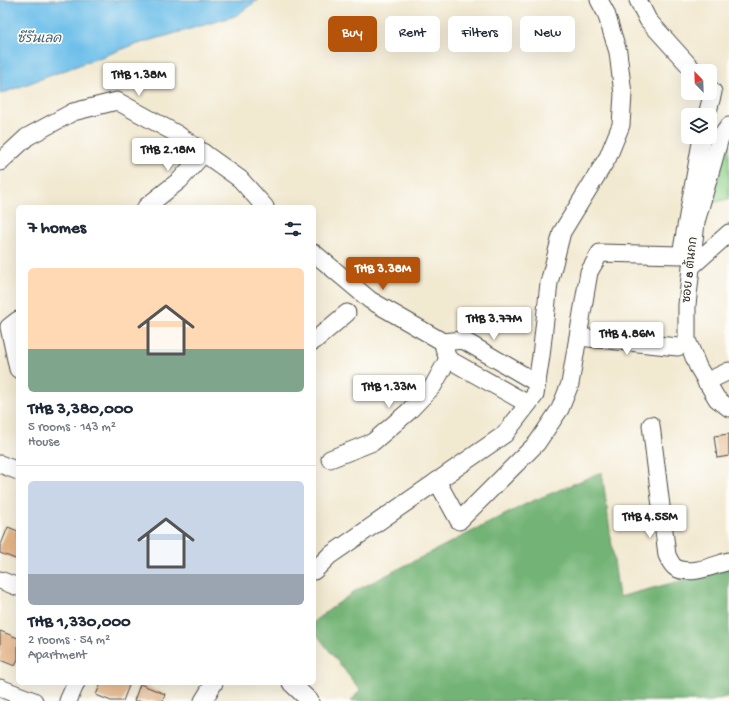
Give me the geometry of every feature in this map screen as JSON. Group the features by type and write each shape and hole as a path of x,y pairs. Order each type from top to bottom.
{"street":[{"path":"316,569 329,556 505,434 535,395 549,283 562,232 608,157 621,125 623,94 618,52 606,13 599,0"},
{"path":"638,0 648,20 688,64"},
{"path":"0,162 27,137 73,112 117,101 177,134 204,153 240,179 263,205"},
{"name":"ซอย 8 ต้นกก","path":"729,126 720,138 696,222 687,305 687,340 698,367 717,399 729,408"},
{"path":"437,481 459,521 537,443 560,409 570,384 588,272 600,253 681,255 701,144"},
{"path":"149,205 180,180 204,153"},
{"path":"691,267 729,233"},
{"path":"316,255 370,300 443,342 463,340 537,383"},
{"path":"316,339 347,313"},
{"path":"16,322 9,327 16,360"},
{"path":"578,337 678,347"},
{"path":"443,342 448,359 528,404"},
{"path":"330,459 373,442 402,417 433,386 448,359"},
{"path":"706,382 729,371"},
{"path":"651,425 667,555 672,564 676,568 687,570 729,561"},
{"path":"0,464 16,470"},
{"path":"0,580 16,586"},
{"path":"68,701 75,685"},
{"path":"203,701 213,685"},
{"path":"293,685 306,700"},
{"path":"0,688 34,701"}],"green space":[{"path":"729,140 729,199 711,203 728,141"},
{"path":"602,472 619,597 729,568 729,696 711,701 351,701 360,690 316,634 316,620 355,591 528,503"}],"water":[{"name":"ซีรีนเลค","path":"0,0 258,0 235,16 131,46 0,94"}],"building":[{"path":"729,434 729,456 717,458 714,436"},
{"path":"8,527 16,530 16,559 0,553 0,547"},
{"path":"0,631 16,637 16,664 15,666 0,660"},
{"path":"100,685 129,685 123,701 111,701 96,695"},
{"path":"140,685 165,694 163,701 134,701"}]}
